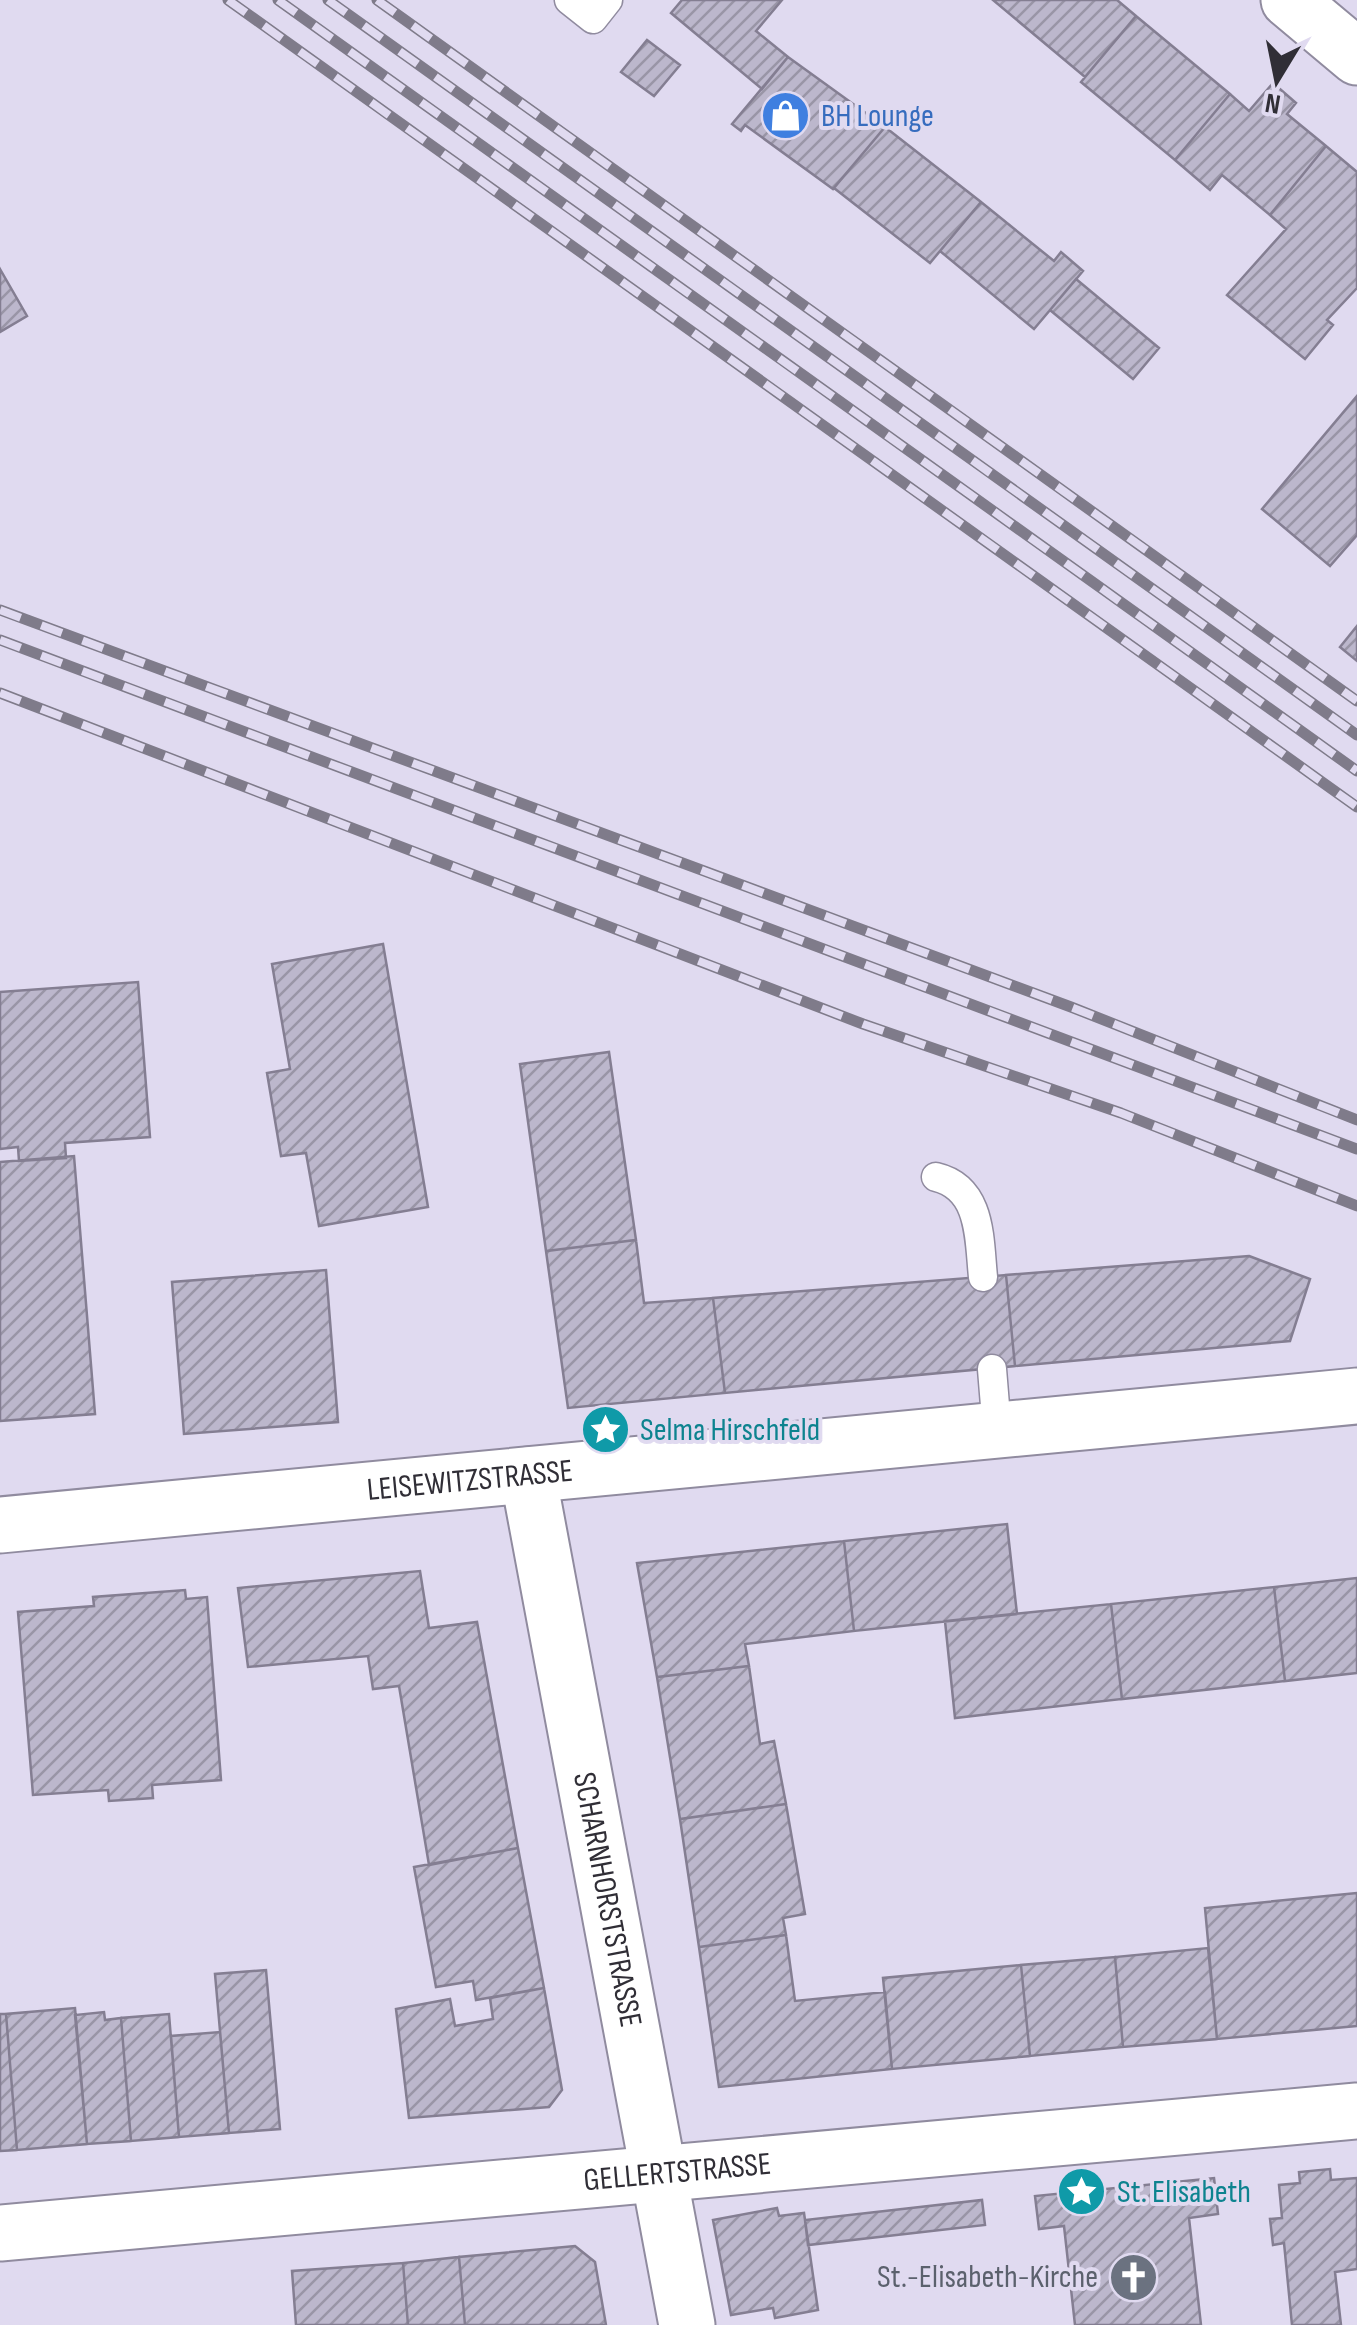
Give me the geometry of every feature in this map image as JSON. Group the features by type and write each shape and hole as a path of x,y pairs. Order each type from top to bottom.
{"street":[{"path":"1289,0 1357,56"},
{"name":"LEISEWITZSTRASSE","path":"0,1525 1357,1396"},
{"name":"SCHARNHORSTSTRASSE","path":"528,1475 687,2325"},
{"name":"GELLERTSTRASSE","path":"0,2233 1357,2111"}],"lane":[{"path":"569,0 592,18 608,0"},
{"path":"936,1177 961,1189 975,1212 983,1277"},
{"path":"992,1369 997,1430"}],"building":[{"path":"682,0 782,0 756,31 788,57 762,89 671,13"},
{"path":"993,0 1117,0 1136,16 1085,77"},
{"path":"1136,16 1230,94 1175,160 1081,82"},
{"path":"647,40 680,65 654,96 621,72"},
{"path":"788,57 885,127 833,189 745,125 741,131 732,124"},
{"path":"1273,83 1296,103 1287,114 1326,146 1270,215 1222,175 1210,190 1175,160 1230,94 1249,111"},
{"path":"885,127 981,202 930,263 834,188"},
{"path":"1326,146 1357,172 1357,288 1327,320 1333,325 1305,359 1227,295 1286,229 1270,215"},
{"path":"981,202 1054,261 1061,252 1083,271 1034,329 940,251"},
{"path":"0,269 27,316 0,332"},
{"path":"1076,279 1159,348 1133,379 1050,310"},
{"path":"1357,396 1357,535 1330,566 1262,509"},
{"path":"1357,626 1357,661 1340,647"},
{"path":"383,944 428,1207 319,1226 306,1153 281,1156 267,1073 290,1069 272,964"},
{"path":"138,982 150,1137 65,1143 66,1158 19,1161 18,1147 0,1149 0,992"},
{"path":"609,1052 636,1240 546,1251 520,1064"},
{"path":"74,1156 95,1414 0,1421 0,1162"},
{"path":"636,1240 644,1303 713,1298 725,1393 568,1408 546,1251"},
{"path":"1249,1256 1310,1279 1290,1341 1015,1366 1006,1275"},
{"path":"326,1270 338,1422 184,1434 172,1282"},
{"path":"1006,1275 1015,1366 725,1393 713,1298"},
{"path":"1007,1524 1017,1614 854,1631 844,1541"},
{"path":"844,1541 854,1631 745,1644 749,1666 657,1677 637,1563"},
{"path":"420,1571 429,1628 477,1622 518,1848 429,1865 399,1686 373,1689 368,1656 248,1667 238,1588"},
{"path":"1357,1578 1357,1673 1285,1681 1274,1587"},
{"path":"1274,1587 1285,1681 1122,1699 1111,1604"},
{"path":"185,1590 186,1599 207,1597 221,1780 152,1785 153,1798 109,1801 108,1790 33,1795 18,1612 94,1606 93,1597"},
{"path":"1111,1604 1122,1699 955,1718 945,1621"},
{"path":"749,1666 760,1744 774,1741 786,1804 680,1819 657,1677"},
{"path":"786,1804 805,1914 783,1918 786,1935 699,1947 680,1819"},
{"path":"518,1848 544,1988 476,2000 473,1981 436,1987 414,1867"},
{"path":"1357,1893 1357,2026 1217,2039 1205,1908"},
{"path":"786,1935 795,2001 885,1992 892,2069 719,2087 699,1947"},
{"path":"1208,1948 1217,2039 1123,2047 1115,1957"},
{"path":"1115,1957 1123,2047 1030,2056 1021,1965"},
{"path":"1021,1965 1030,2056 892,2069 883,1978"},
{"path":"266,1970 280,2129 229,2133 215,1974"},
{"path":"544,1988 562,2090 549,2107 409,2118 396,2009 450,1999 455,2026 493,2019 490,1998"},
{"path":"75,2008 87,2144 17,2150 6,2014"},
{"path":"104,2012 105,2020 121,2018 131,2141 87,2144 75,2015"},
{"path":"0,2014 6,2014 17,2150 0,2151"},
{"path":"169,2014 179,2137 131,2141 121,2018"},
{"path":"220,2032 229,2133 179,2137 171,2036"},
{"path":"1330,2169 1331,2180 1357,2178 1357,2269 1335,2272 1341,2325 1292,2325 1284,2243 1273,2245 1270,2219 1282,2218 1279,2185 1300,2183 1299,2172"},
{"name":"St.-Elisabeth-Kirche","path":"1214,2178 1218,2214 1189,2218 1201,2325 1075,2325 1064,2226 1039,2229 1035,2196"},
{"path":"982,2200 985,2225 808,2245 805,2220"},
{"path":"777,2208 779,2216 804,2213 818,2310 775,2318 773,2308 731,2315 713,2220"},
{"path":"575,2246 595,2262 606,2325 465,2325 459,2257"},
{"path":"459,2257 465,2325 408,2325 403,2263"},
{"path":"403,2263 408,2325 296,2325 292,2271"}],"railway":[{"path":"228,0 1357,807"},
{"path":"278,0 1357,771"},
{"path":"328,0 1357,735"},
{"path":"377,0 1357,701"},
{"path":"0,610 1071,1007 1357,1120"},
{"path":"0,640 1357,1149"},
{"path":"0,693 863,1024 1121,1113 1357,1206"}],"place":[{"name":"BH Lounge","path":"786,116"},
{"name":"Selma Hirschfeld","path":"605,1430"},
{"name":"St. Elisabeth","path":"1082,2192"},
{"name":"St.-Elisabeth-Kirche","path":"1133,2277"}]}
